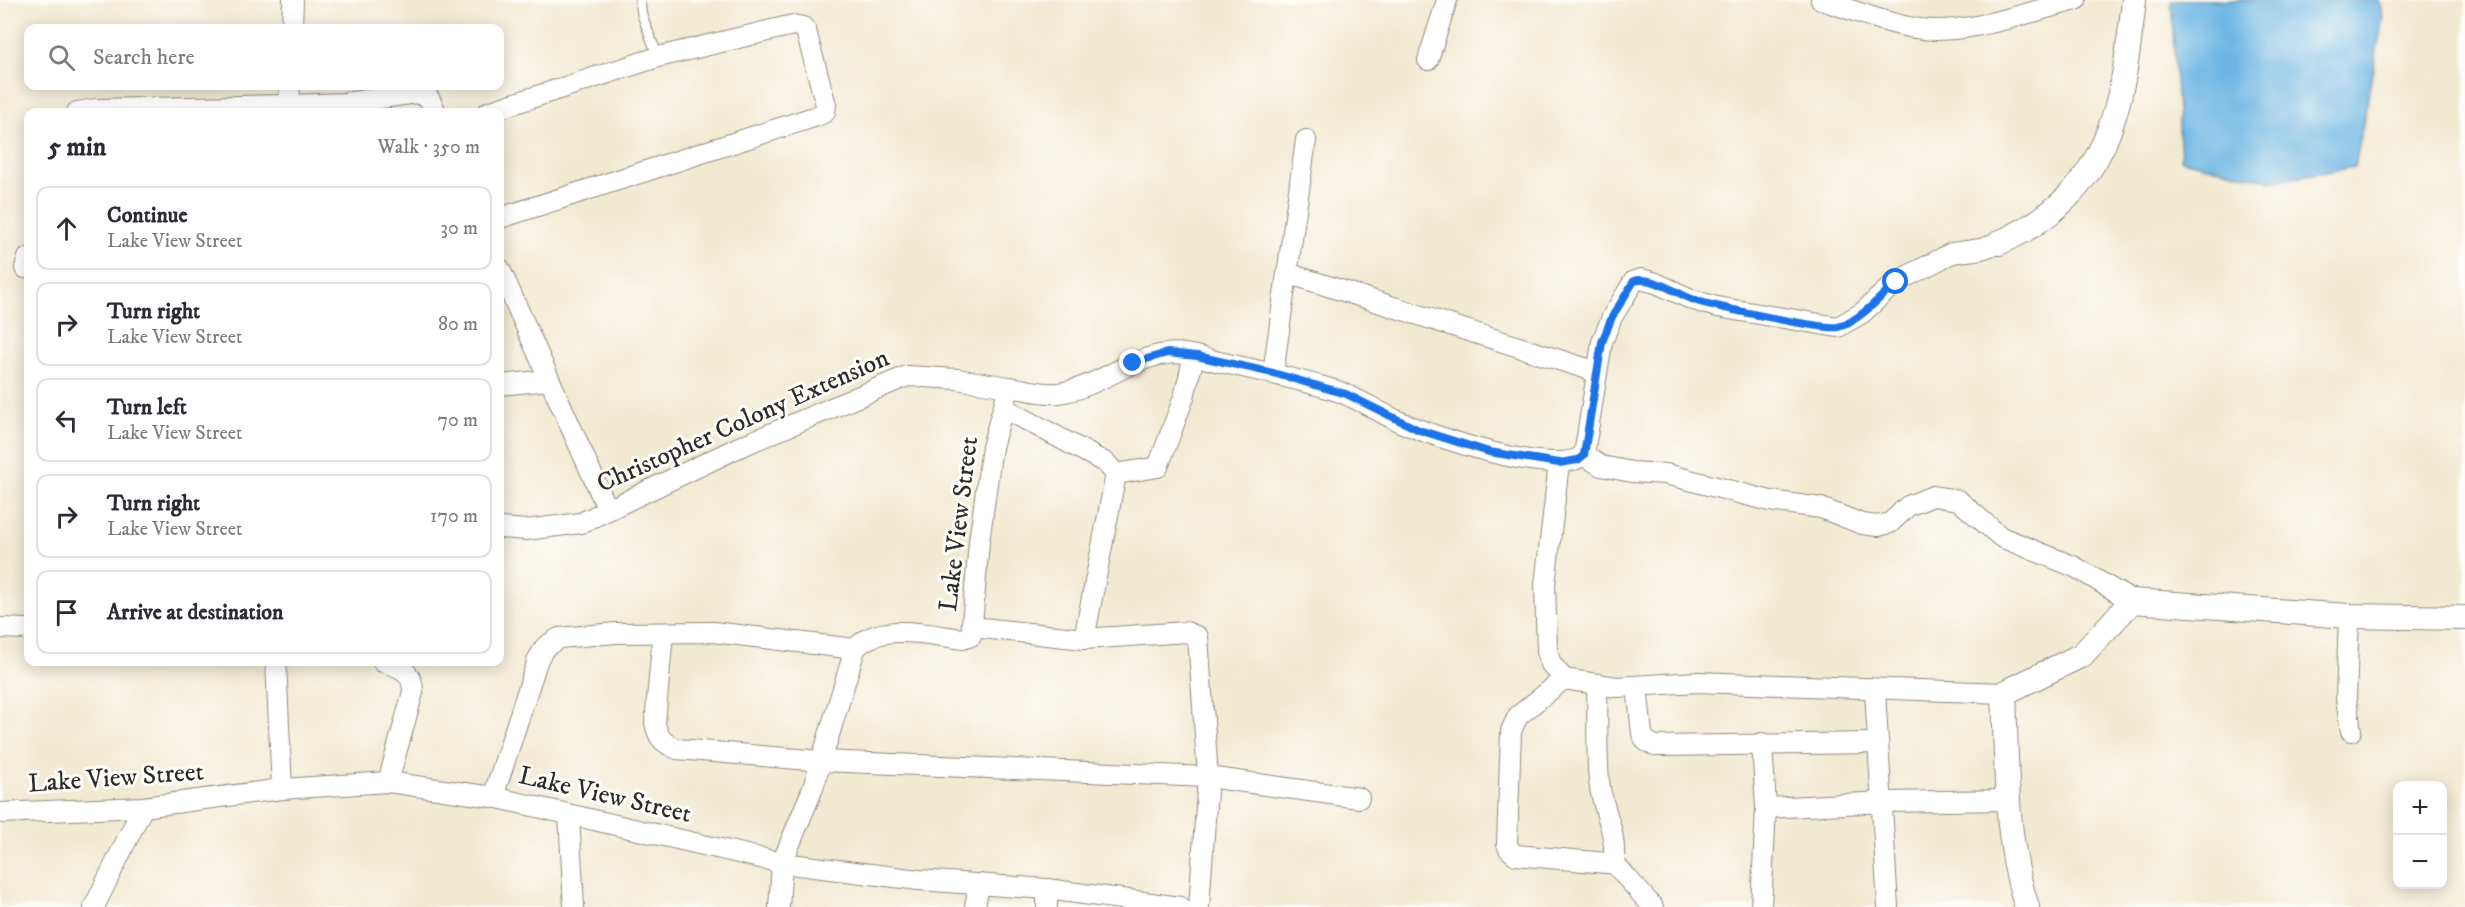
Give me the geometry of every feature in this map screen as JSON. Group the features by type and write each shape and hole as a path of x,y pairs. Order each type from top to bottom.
{"street":[{"path":"292,24 293,0"},
{"path":"1428,60 1447,0"},
{"path":"1821,0 1914,28 1941,30 1967,27 2076,0"},
{"path":"1009,387 1058,393 1084,386 1133,363 1167,353 1194,356 1273,373 1346,394 1419,430 1489,452 1559,463 1578,460 1584,455 1602,342 1612,317 1634,281 1641,279 1656,283 1693,300 1717,307 1838,327 1862,313 1896,282 1952,253 1981,249 1999,243 2047,218 2092,171 2121,98 2134,0"},
{"path":"500,108 658,57 800,26 806,31 826,110 818,116 504,217"},
{"path":"259,108 290,95 345,103 417,93 429,98 434,108"},
{"path":"1273,373 1306,140"},
{"path":"1287,273 1597,372"},
{"path":"504,278 608,510"},
{"path":"1116,474 1158,467 1184,397 1194,356"},
{"name":"Christopher Colony Extension","path":"504,528 526,530 581,523 737,448 907,376 957,379 1009,387"},
{"path":"504,385 549,380"},
{"name":"Lake View Street","path":"855,649 866,637 884,633 968,639 971,636 979,542 992,447 1009,387"},
{"path":"1004,408 1106,462 1116,474"},
{"path":"1584,455 1601,465 1632,472 1666,474 1770,501 1821,508 1862,524 1878,526 1890,523 1908,506 1934,496 1958,500 2001,537 2075,567 2132,601 2349,616 2465,618"},
{"path":"1559,463 1545,585 1547,651 1551,664 1564,679 1597,686 1697,682 1875,691 2004,693 2082,655 2132,601"},
{"path":"1084,639 1116,474"},
{"path":"2349,616 2346,699 2351,731"},
{"path":"973,627 1084,639 1186,632 1198,637 1208,777 1199,907"},
{"path":"0,628 24,629"},
{"path":"493,797 538,659 545,647 565,637 713,632 855,649 822,761 782,863 779,907"},
{"path":"663,633 655,723 657,735 665,744 677,749 822,761 1208,777 1359,798"},
{"path":"276,666 282,789"},
{"path":"388,782 413,692 413,681 408,674 396,666"},
{"path":"1564,679 1518,716 1511,731 1508,847 1516,855 1607,863 1612,861"},
{"path":"1597,686 1599,783 1615,843 1612,861"},
{"path":"1637,686 1642,734 1646,741 1655,746 1877,743"},
{"path":"1875,691 1877,743 1884,802 1888,907"},
{"path":"2004,693 2008,800 2018,881 2026,907"},
{"path":"1761,907 1766,808 1762,743"},
{"name":"Lake View Street","path":"0,813 143,807 282,789 388,782 493,797 782,863 919,880 979,884 1047,898 1180,907"},
{"path":"1766,808 1884,802 2008,800"},
{"path":"93,907 143,807"},
{"path":"569,815 574,907"},
{"path":"1612,861 1653,907"},
{"path":"975,907 979,884"}],"lane":[{"path":"640,0 642,15 658,57"}],"water":[{"path":"2171,0 2379,0 2383,18 2355,167 2272,181 2181,160"}],"route":[{"path":"1133,363 1167,353 1197,356 1273,373 1346,394 1419,430 1489,452 1559,463 1578,460 1584,455 1602,342 1612,317 1634,281 1641,279 1656,283 1693,300 1717,307 1838,327 1862,313 1896,282"}]}
